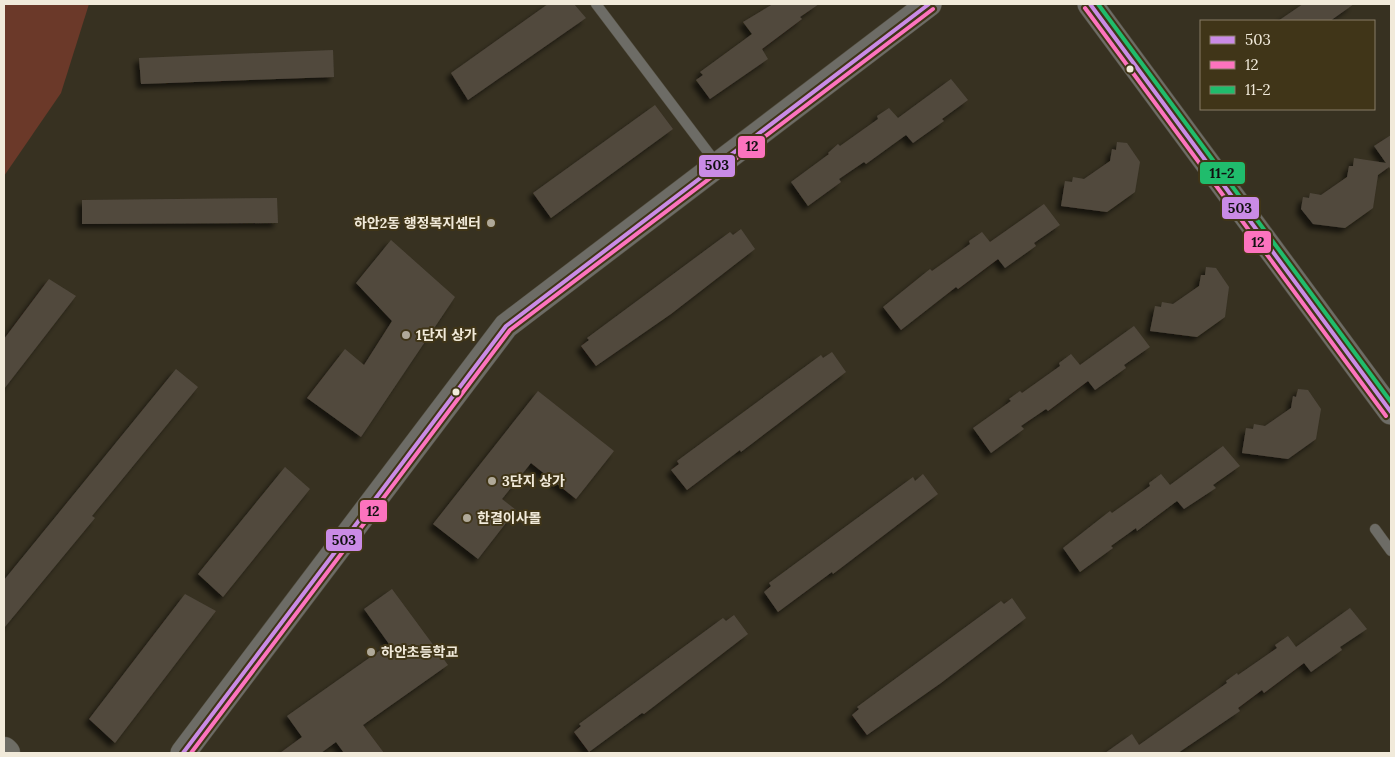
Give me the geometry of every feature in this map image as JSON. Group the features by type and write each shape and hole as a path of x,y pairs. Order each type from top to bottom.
{"street":[{"path":"183,753 506,326 929,4"},
{"path":"1090,4 1391,412"}],"lane":[{"path":"596,4 717,164"},
{"path":"1375,529 1391,551"}],"shaded area":[{"path":"4,4 89,4 61,93 4,176"}],"building":[{"path":"548,4 574,4 586,18 468,100 451,73"},
{"path":"773,4 819,4 800,17 802,19 762,49 768,59 710,99 696,80 703,75 700,72 752,34 743,22"},
{"path":"1303,4 1354,4 1331,20 1279,20"},
{"path":"333,50 334,77 141,84 139,58"},
{"path":"951,79 968,100 942,119 944,121 913,143 906,135 866,164 864,162 839,179 841,182 808,206 791,182 829,154 838,144 840,146 878,119 877,116 889,108 898,118"},
{"path":"655,105 673,129 551,218 533,193"},
{"path":"1391,135 1391,170 1389,167 1378,175 1373,208 1345,228 1313,224 1301,209 1303,197 1309,198 1310,193 1321,195 1347,177 1349,166 1353,166 1354,158 1386,163 1374,146"},
{"path":"1117,142 1127,143 1140,162 1135,192 1107,212 1061,206 1065,181 1072,182 1073,177 1084,179 1110,161 1112,149 1116,150"},
{"path":"277,198 278,223 82,224 82,200"},
{"path":"1044,204 1060,225 1034,243 1036,246 1005,268 998,259 958,289 956,287 901,330 883,307 930,269 932,271 970,244 969,241 982,232 990,242"},
{"path":"741,229 755,249 671,314 596,366 581,346 589,340 587,338 730,232 733,235"},
{"name":"1단지 상가","path":"391,240 455,297 361,437 307,398 345,349 364,365 392,321 356,283"},
{"path":"1206,267 1216,268 1229,287 1225,317 1197,337 1150,331 1155,306 1161,307 1162,302 1173,304 1199,286 1201,275 1205,275"},
{"path":"49,279 76,296 4,389 4,339"},
{"path":"1134,326 1150,347 1124,365 1126,368 1095,390 1088,381 1048,411 1046,409 1021,426 1024,429 991,453 973,428 1011,401 1009,399 1020,391 1022,393 1060,366 1059,363 1071,354 1080,365"},
{"path":"832,352 846,372 741,452 740,450 687,490 671,470 679,464 677,461 821,355 823,358"},
{"path":"176,369 198,387 92,516 95,518 4,628 4,580"},
{"path":"1298,389 1308,390 1321,409 1316,439 1288,459 1242,453 1246,428 1253,429 1254,424 1265,426 1291,408 1293,396 1296,397"},
{"name":"3단지 상가","path":"538,391 614,451 576,499 531,463 502,499 516,510 478,559 433,524"},
{"path":"1223,446 1240,466 1213,485 1216,488 1184,509 1177,501 1137,531 1136,528 1111,546 1113,548 1080,572 1063,548 1110,511 1112,513 1150,486 1149,483 1161,474 1170,485"},
{"path":"285,467 310,489 223,597 198,574"},
{"path":"923,474 938,494 833,574 832,572 778,612 764,592 771,586 769,583 913,477 915,481"},
{"path":"392,589 448,665 363,725 384,753 344,753 336,742 321,753 280,753 302,737 287,716 389,644 364,609"},
{"path":"185,594 216,611 115,743 89,719"},
{"path":"1012,598 1026,618 941,683 867,735 852,715 859,709 857,707 1001,601 1004,604"},
{"path":"1350,608 1367,629 1340,647 1342,650 1311,672 1304,663 1264,693 1262,690 1238,708 1240,711 1178,753 1105,753 1132,734 1139,745 1227,683 1226,681 1237,673 1238,675 1277,648 1275,645 1288,636 1296,647"},
{"path":"734,615 748,634 644,714 642,713 589,752 574,732 581,726 579,724 723,618 726,621"}],"transit line":[{"name":"503","path":"183,753 506,326 929,4"},
{"name":"503","path":"1090,4 1391,412"},
{"name":"11-2","path":"1098,4 1391,402"},
{"name":"12","path":"1085,8 1386,416"},
{"name":"12","path":"191,753 510,330 933,9"}],"place":[{"name":"하안2동 행정복지센터","path":"491,223"},
{"name":"1단지 상가","path":"406,335"},
{"name":"3단지 상가","path":"492,481"},
{"name":"한결이사몰","path":"467,518"},
{"name":"하안초등학교","path":"371,652"}]}
